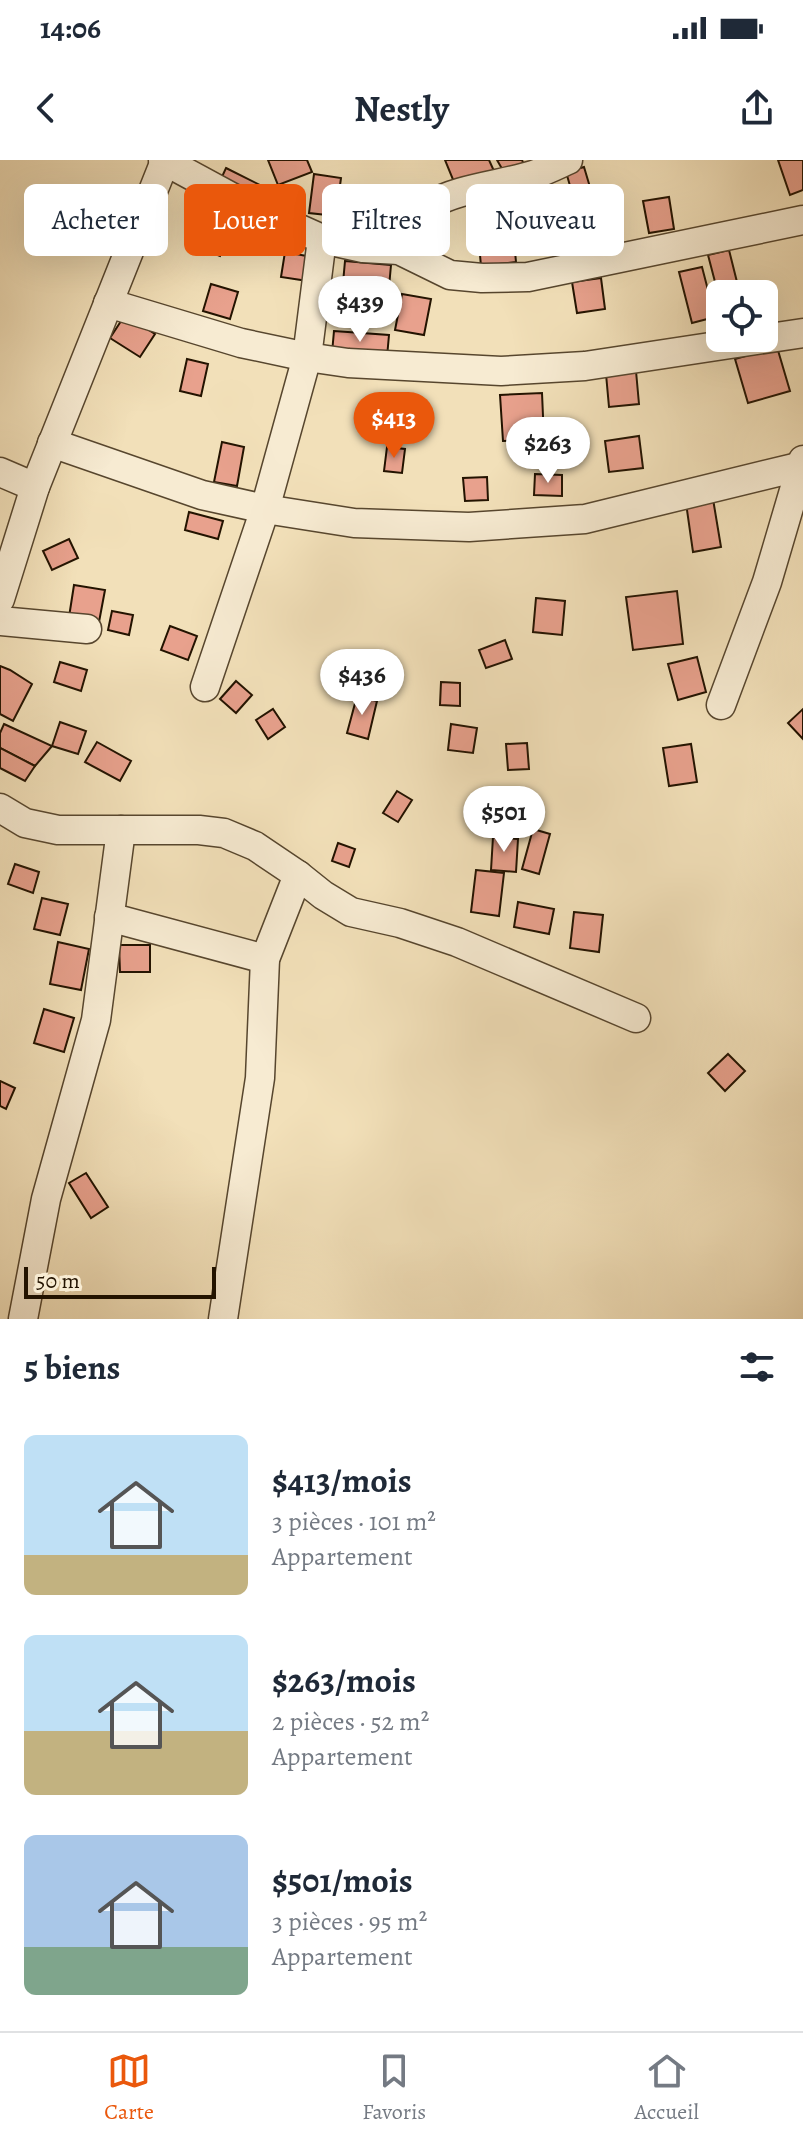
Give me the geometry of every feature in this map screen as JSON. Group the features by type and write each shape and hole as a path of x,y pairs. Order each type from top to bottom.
{"street":[{"path":"0,599 35,487 165,160 246,205 322,239 307,357 265,509 205,687"},
{"path":"450,197 534,174 568,160"},
{"path":"411,256 450,275 528,277 803,220"},
{"path":"108,303 241,343 307,357 348,363 501,371 585,366 803,333"},
{"path":"52,443 202,495 265,509 354,523 469,527 585,519 802,463"},
{"path":"721,705 767,582 802,463"},
{"path":"0,472 35,487"},
{"path":"0,621 87,629"},
{"path":"0,808 25,823 58,830 199,830 224,833 255,846 351,912 400,923 457,942 636,1018"},
{"path":"23,1319 46,1199 96,1020 121,830"},
{"path":"223,1319 260,1078 265,959 298,875"},
{"path":"109,917 265,959"}],"building":[{"path":"268,160 307,160 312,172 278,184"},
{"path":"445,160 489,160 494,171 456,187"},
{"path":"497,160 522,160 524,165 505,174"},
{"path":"778,160 803,160 803,190 790,195"},
{"path":"584,167 589,184 570,184 566,172"},
{"path":"226,168 258,184 226,184 220,181"},
{"path":"314,174 341,178 340,184 322,184 322,214 309,213"},
{"path":"669,197 674,229 649,233 643,201"},
{"path":"729,250 736,280 715,280 708,255"},
{"path":"284,256 312,257 308,281 281,277"},
{"path":"480,256 515,256 516,262 481,266"},
{"path":"345,261 391,265 388,298 342,294"},
{"path":"702,267 706,282 706,319 692,323 679,272"},
{"path":"601,278 605,309 577,313 572,282"},
{"path":"211,284 238,292 230,319 203,311"},
{"path":"402,294 431,299 424,335 395,330"},
{"path":"125,315 155,334 140,357 110,338"},
{"path":"334,331 389,335 387,357 332,353"},
{"path":"778,350 790,391 748,403 735,359"},
{"path":"187,359 208,364 201,396 180,391"},
{"path":"636,371 639,404 609,407 606,374"},
{"path":"542,393 544,439 503,441 500,395"},
{"path":"639,436 643,468 609,472 605,441"},
{"path":"222,442 244,447 237,486 214,482"},
{"path":"387,447 405,449 402,473 384,471"},
{"path":"535,474 562,475 562,496 534,495"},
{"path":"487,477 488,500 465,501 463,478"},
{"path":"713,499 721,547 693,552 686,503"},
{"path":"189,512 223,521 218,539 185,530"},
{"path":"69,539 78,558 52,570 43,551"},
{"path":"74,585 105,590 99,622 69,617"},
{"path":"677,591 683,644 633,650 626,597"},
{"path":"536,598 565,601 562,635 533,632"},
{"path":"112,611 133,615 129,635 108,630"},
{"path":"170,626 197,636 188,660 161,650"},
{"path":"505,640 512,659 486,668 479,650"},
{"path":"697,657 706,692 678,700 668,664"},
{"path":"60,662 87,670 81,691 54,682"},
{"path":"0,666 32,684 13,721 0,714"},
{"path":"236,681 252,695 236,713 220,699"},
{"path":"441,682 460,683 460,706 440,705"},
{"path":"357,696 377,701 368,739 347,733"},
{"path":"273,709 285,727 268,739 256,720"},
{"path":"803,709 803,739 788,723"},
{"path":"60,722 86,731 78,754 52,746"},
{"path":"4,724 52,746 35,766 0,748 0,733"},
{"path":"451,724 477,728 473,753 448,750"},
{"path":"97,742 131,761 120,781 85,762"},
{"path":"527,743 529,769 508,770 506,744"},
{"path":"691,744 697,782 669,786 663,748"},
{"path":"0,748 35,766 25,781 0,768"},
{"path":"397,791 412,800 398,822 383,813"},
{"path":"533,829 550,834 539,874 522,869"},
{"path":"493,837 518,839 516,872 491,870"},
{"path":"338,843 355,849 349,867 332,861"},
{"path":"15,864 39,872 33,893 8,884"},
{"path":"476,870 504,873 499,916 471,912"},
{"path":"42,898 68,904 60,935 34,929"},
{"path":"518,902 554,909 549,934 514,927"},
{"path":"574,912 603,915 599,952 570,948"},
{"path":"58,942 89,949 81,990 50,984"},
{"path":"119,945 150,945 150,972 120,972"},
{"path":"44,1009 74,1018 64,1052 34,1043"},
{"path":"728,1054 745,1071 725,1091 708,1073"},
{"path":"0,1081 15,1088 6,1109 0,1106"},
{"path":"86,1173 108,1207 91,1218 69,1183"}]}
